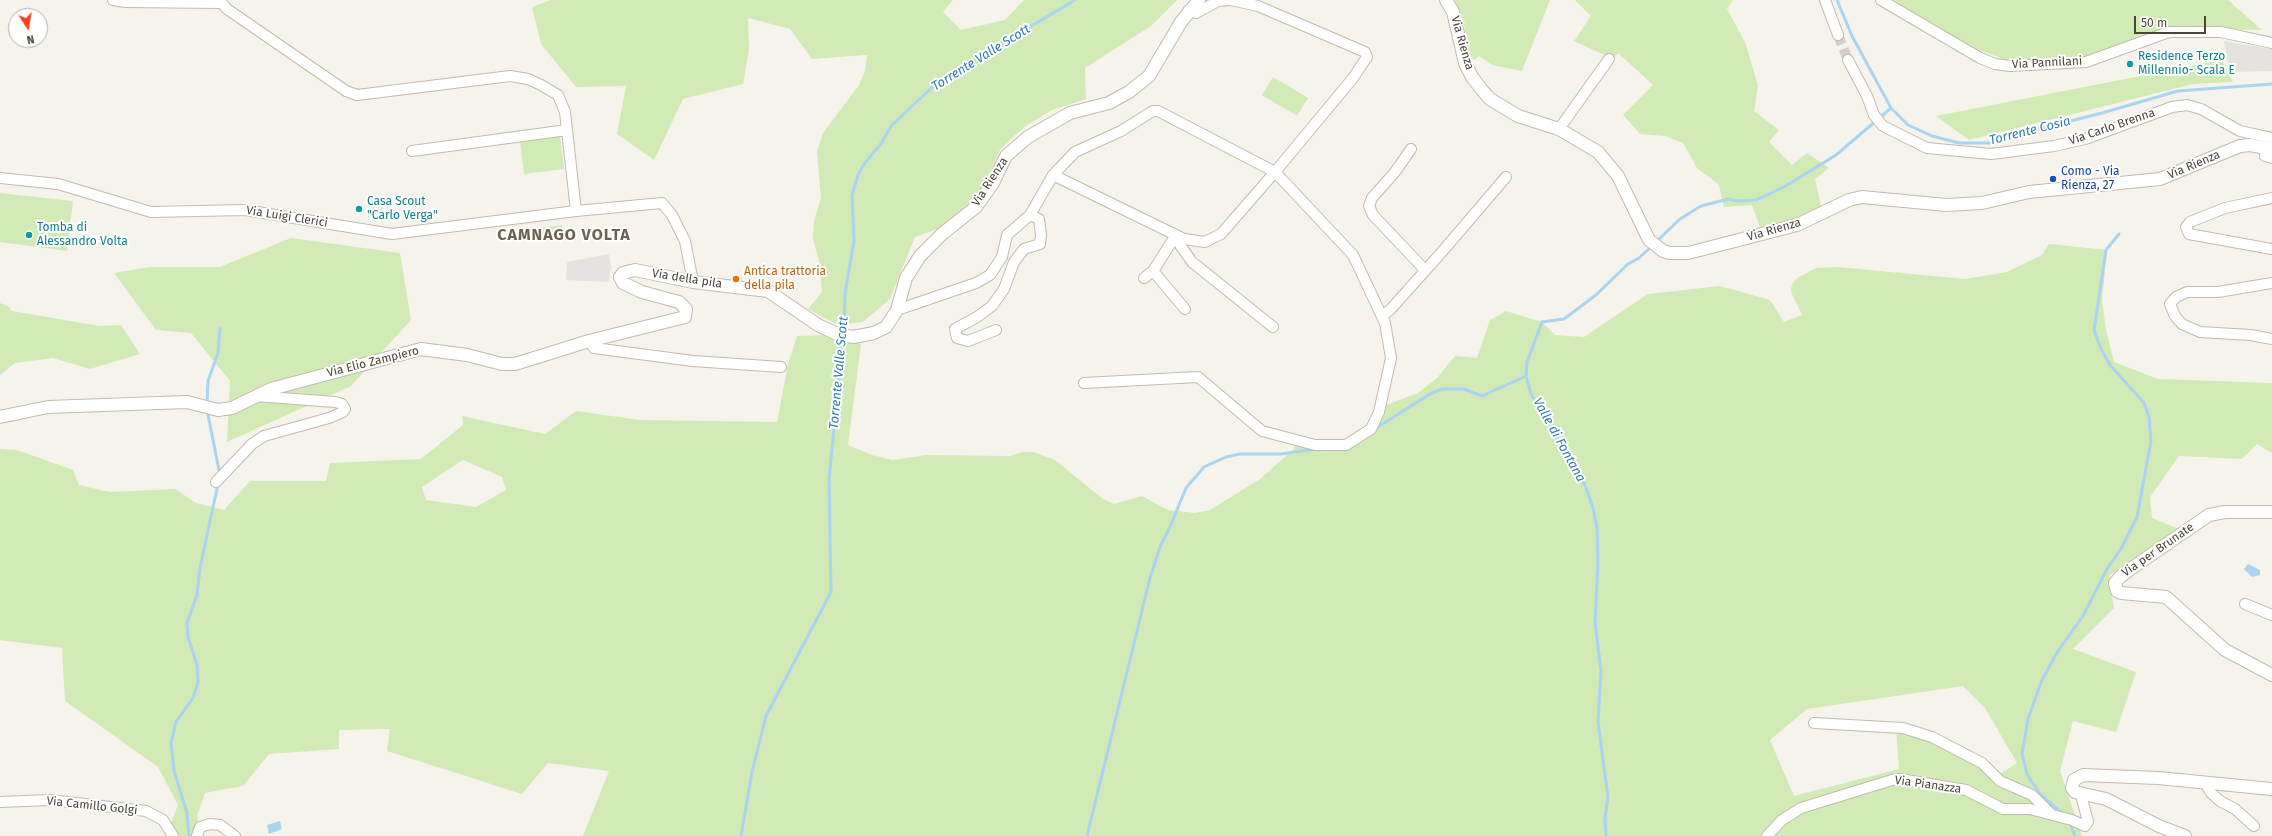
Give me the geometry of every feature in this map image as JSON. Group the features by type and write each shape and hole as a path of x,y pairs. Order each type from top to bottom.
{"street":[{"path":"113,0 125,2 220,2 356,95 510,76 528,79 558,95 565,112 576,211"},
{"name":"Via Rienza","path":"853,337 874,333 886,327 897,310 906,278 920,256 942,234 976,208 992,183 1006,156 1028,137 1070,113 1109,103 1130,92 1149,76 1188,11 1199,0"},
{"path":"1053,175 1184,239 1204,242 1221,234 1353,78 1367,57 1365,52 1265,9 1230,0 1218,1 1196,12 1188,11"},
{"name":"Via Rienza","path":"1446,0 1453,12 1465,63 1472,77 1482,90 1490,99 1518,116 1558,129 1590,147 1618,176 1646,234 1656,246 1670,253 1688,253 1797,225 1849,200 1862,197 1946,205 1982,203 2029,192 2160,179 2240,146 2250,145 2270,148"},
{"path":"1825,0 1838,36"},
{"name":"Via Pannilani","path":"1881,0 1980,58 1995,64 2010,66 2086,62 2169,32 2221,32 2272,43"},
{"path":"1558,129 1609,59"},
{"name":"Via Carlo Brenna","path":"1848,60 1867,96 1874,115 1883,126 1927,148 1991,154 2075,142 2172,107 2187,105 2201,109 2270,148"},
{"path":"897,310 976,283 990,275 1002,256 1007,235 1030,215 1053,175 1075,152 1121,131 1153,111 1158,111 1275,172 1353,255 1386,323 1391,358 1379,412 1371,429 1346,445 1315,445 1262,432 1198,377 1084,383"},
{"path":"412,151 567,130"},
{"path":"1411,149 1395,172 1372,198 1369,206 1373,214 1425,270"},
{"path":"1382,316 1425,270 1506,177"},
{"name":"Via Luigi Clerici","path":"0,178 58,184 151,212 245,210 392,234 576,211 662,203 672,215 685,240 693,282"},
{"path":"2272,198 2225,208 2190,222 2186,227 2189,234 2272,249"},
{"path":"996,330 968,341 957,338 955,329 977,317 992,306 1004,289 1014,262 1024,249 1040,244 1041,234 1039,219 1030,215"},
{"path":"1144,278 1154,272 1176,235"},
{"path":"1176,235 1178,242 1192,262 1274,327"},
{"name":"Via della pila","path":"620,276 623,273 635,270 693,282 768,291 818,325 837,334 853,337"},
{"path":"1154,272 1185,309"},
{"name":"Via Elio Zampiero","path":"0,417 48,407 187,402 218,410 232,408 271,389 420,349 467,355 509,365 552,354 589,341 659,323 681,319 687,314 686,309 679,302 627,286 623,283 620,276"},
{"path":"2272,283 2218,292 2187,292 2176,297 2170,304 2175,316 2182,324 2200,332 2251,335 2272,339"},
{"path":"589,341 594,348 685,360 781,367"},
{"path":"220,478 252,444 264,436 329,418 343,412 344,409 342,404 335,402 256,396"},
{"name":"Via per Brunate","path":"2272,512 2225,512 2209,516 2124,574 2115,583 2118,591 2121,593 2166,597 2225,650 2272,675"},
{"path":"2245,604 2272,615"},
{"name":"Via Pianazza","path":"1814,723 1903,728 1932,737 1982,763 2000,781 2032,795 2051,814"},
{"path":"2185,836 2159,826 2106,799 2081,795 2075,792 2072,784 2074,780 2083,775 2158,778 2272,789"},
{"name":"Via Pianazza","path":"1767,836 1782,820 1801,808 1892,780 1900,779 1966,790 2002,809 2030,808 2072,820 2082,826 2087,825 2081,795"},
{"path":"2205,783 2215,797 2235,809 2254,826"},
{"name":"Via Camillo Golgi","path":"0,802 50,800 146,811 163,820 173,836"},
{"path":"197,836 200,827 210,824 220,825 235,836"}],"green space":[{"path":"551,0 953,0 943,12 961,30 1005,20 1024,0 1177,0 1151,26 1085,68 1086,99 1052,110 1027,125 1014,136 1000,150 982,190 954,220 938,229 915,237 890,299 863,322 838,325 808,309 822,292 819,261 813,239 814,221 821,198 817,152 823,133 859,85 865,71 867,55 812,59 790,29 748,18 749,49 743,84 683,99 654,160 617,134 626,86 576,87 541,44 532,7"},
{"path":"1455,0 1550,0 1522,71 1492,65 1479,56 1474,60 1470,56 1463,20"},
{"path":"1575,0 1733,0 1727,9 1745,42 1758,85 1754,111 1779,130 1769,142 1792,165 1807,153 1829,168 1815,179 1821,206 1797,219 1760,227 1752,205 1724,207 1719,185 1697,168 1683,143 1665,136 1640,134 1623,115 1653,85 1618,53 1613,59 1574,41 1591,16"},
{"path":"1892,0 2228,0 2262,30 2170,29 2140,35 2128,44 2088,60 2038,62 2003,59 1961,43"},
{"path":"2222,60 2233,82 2193,84 1969,140 1936,116"},
{"path":"1273,77 1308,98 1297,116 1262,95"},
{"path":"560,137 564,169 524,174 520,141"},
{"path":"0,193 73,201 67,251 0,242"},
{"path":"562,225 563,239 541,242 539,228"},
{"path":"291,238 400,253 411,320 351,386 227,442 230,381 191,333 156,330 114,273 150,267 220,267"},
{"path":"2049,244 2107,250 2102,299 2106,330 2114,362 2158,379 2272,383 2272,453 2257,444 2242,459 2179,456 2150,497 2152,518 2179,529 2140,557 2109,575 2114,608 2073,649 2136,672 2116,732 2073,721 2060,771 2082,836 583,836 609,771 548,763 522,794 387,751 390,729 339,730 339,749 269,754 243,786 205,793 197,816 202,836 166,836 178,805 158,767 65,701 62,648 0,640 0,449 17,450 73,470 79,485 110,492 175,489 196,503 224,510 250,481 326,481 330,463 421,459 463,425 462,416 545,434 576,411 640,420 777,422 788,364 797,336 831,335 861,344 848,445 872,455 893,460 926,455 1009,456 1023,452 1033,452 1055,460 1103,499 1114,504 1142,496 1168,510 1195,513 1210,510 1260,479 1294,449 1297,436 1326,443 1346,442 1371,424 1378,408 1418,393 1437,378 1455,356 1477,358 1490,320 1506,311 1542,322 1555,335 1584,337 1648,294 1720,286 1770,300 1784,322 1802,315 1792,294 1791,288 1793,283 1797,278 1816,268 1837,267 1965,279 2007,272 2042,255","holes":["463,460 502,477 506,490 476,507 426,500 422,487","1963,686 1985,708 2017,763 1998,775 1910,732 1896,727 1899,769 1794,796 1770,740 1807,709"]},
{"path":"0,303 9,307 12,311 100,326 121,325 140,354 90,369 53,358 15,363 0,375"}],"shaded area":[{"path":"2224,41 2272,49 2272,71 2230,72"},
{"path":"609,254 611,267 609,282 566,280 567,262"}],"water":[{"path":"2248,564 2260,570 2260,575 2252,577 2244,569"},
{"path":"280,821 282,829 269,834 267,825"}],"waterway":[{"name":"Torrente Valle Scott","path":"844,332 845,293 854,241 852,195 858,175 864,164 880,145 892,125 938,82 1075,0"},
{"name":"Torrente Cosia","path":"1837,0 1852,36 1891,108 1908,125 1932,136 1959,143 1996,143 2023,133 2102,113 2178,91 2272,84"},
{"name":"Valle di Fontana","path":"1656,242 1680,219 1701,206 1728,199 1739,201 1756,200 1784,187 1836,155 1891,108"},
{"path":"2064,815 2040,794 2027,774 2022,754 2028,719 2042,680 2058,651 2083,616 2107,569 2122,547 2137,517 2151,441 2149,417 2144,403 2110,365 2101,349 2094,330 2106,250 2119,234"},
{"name":"Valle di Fontana","path":"1606,836 1605,818 1608,797 1598,722 1601,671 1595,622 1598,562 1597,528 1593,508 1585,485 1531,394 1526,376 1527,362 1542,322 1564,319 1596,295 1628,264 1639,258 1652,246"},
{"path":"207,404 208,381 218,353 220,328"},
{"name":"Torrente Valle Scott","path":"741,836 752,772 766,716 831,592 829,479 843,338"},
{"path":"1373,430 1430,394 1442,389 1464,389 1482,396 1526,376"},
{"path":"207,410 220,475"},
{"path":"1087,836 1150,578 1160,547 1186,488 1204,467 1226,457 1240,454 1281,454 1315,449"},
{"path":"189,836 187,813 174,771 171,743 176,722 193,698 198,682 197,665 188,637 187,623 197,595 200,568 218,484"},
{"path":"2070,823 2075,836"}],"tunnel":[{"path":"1838,35 1848,60"}],"place":[{"name":"Residence Terzo Millennio- Scala E","path":"2130,64"},
{"name":"Como - Via Rienza, 27","path":"2053,179"},
{"name":"Casa Scout \"Carlo Verga\"","path":"359,209"},
{"name":"Tomba di Alessandro Volta","path":"29,235"},
{"name":"Antica trattoria della pila","path":"736,279"}],"district":[{"name":"CAMNAGO VOLTA","path":"564,236"}]}
